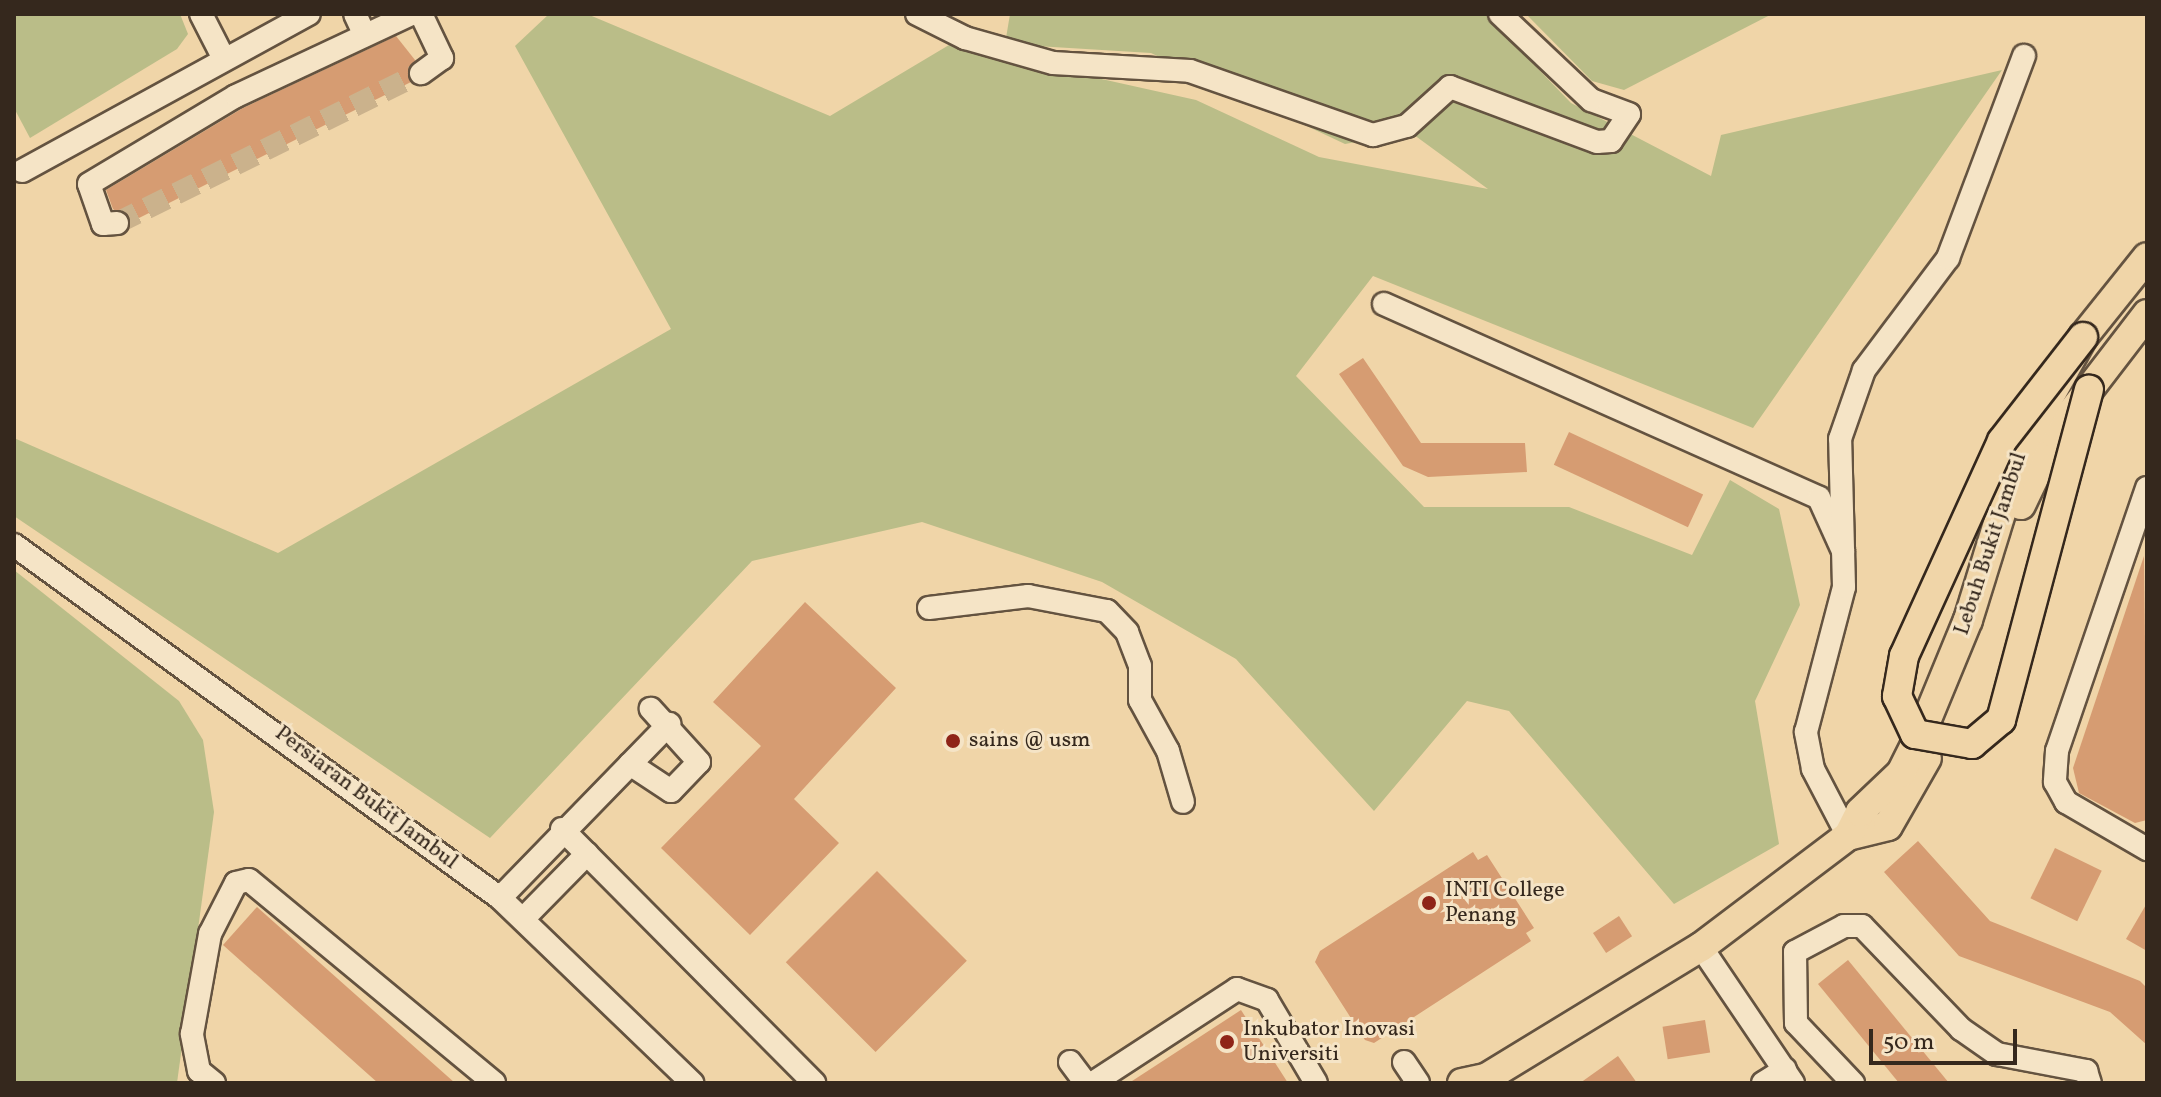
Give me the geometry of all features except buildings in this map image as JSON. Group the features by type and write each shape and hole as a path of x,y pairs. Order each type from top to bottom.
{"main road":[{"name":"Lebuh Bukit Jambul","path":"1848,836 1860,812 1901,773 1923,729 1968,620 2022,446 2083,337 2147,257"},
{"name":"Lebuh Bukit Jambul","path":"1478,1081 1701,947 1848,836 1888,826 1934,745 2027,488 2089,390 2147,314"},
{"path":"2083,337 2002,441 1895,677 1906,724 1930,741 1972,744 2001,720 2089,390"}],"street":[{"path":"201,14 222,55"},
{"path":"22,171 222,55 309,14"},
{"path":"355,14 365,35"},
{"path":"117,223 103,224 89,184 236,96 411,14"},
{"path":"421,14 442,58 421,73"},
{"path":"917,14 965,38 1053,63 1190,71 1373,135 1407,126 1450,87 1597,142 1611,141 1629,114 1591,100 1500,14"},
{"path":"1848,836 1813,769 1806,732 1846,560 1840,459 1848,410 1896,318 1948,258 2024,56"},
{"path":"1384,304 1819,498 1846,560"},
{"path":"2147,488 2057,751 2055,782 2066,802 2147,849"},
{"name":"Persiaran Bukit Jambul","path":"14,545 500,898 692,1083"},
{"path":"929,608 1028,596 1107,611 1127,632 1140,666 1140,700 1168,751 1183,802"},
{"path":"630,764 671,791 679,788 699,762 669,724 651,709"},
{"path":"500,898 562,829 669,724"},
{"path":"562,829 814,1083"},
{"path":"524,918 587,854"},
{"path":"214,1083 199,1071 192,1034 210,934 236,883 249,880 494,1083"},
{"path":"1853,1083 1796,1023 1795,952 1844,926 1862,926 1961,1029 1997,1054 2086,1071 2090,1083"},
{"path":"1701,947 1789,1076 1763,1083"},
{"path":"1093,1083 1237,989 1267,1000 1316,1083"},
{"path":"1766,1041 1796,1023"},
{"path":"1070,1062 1086,1083"},
{"path":"1404,1062 1418,1083"}],"green space":[{"path":"14,14 180,14 188,34 177,49 30,138 14,108"},
{"path":"549,14 587,14 830,116 949,45 1196,100 1319,157 1488,189 1410,132 1345,144 1151,53 1005,44 1010,14 1485,14 1571,103 1711,176 1721,135 2002,70 1753,428 1373,276 1296,376 1424,507 1569,507 1692,555 1730,480 1779,509 1800,605 1755,701 1779,844 1674,904 1509,711 1467,701 1374,811 1236,659 1102,582 922,522 752,561 490,838 14,516 14,438 278,553 671,329 515,46"},
{"path":"1526,14 1772,14 1624,90 1592,81"},
{"path":"14,570 179,701 203,740 214,812 177,1083 14,1083"}],"tunnel":[{"path":"117,223 421,73"}],"place":[{"name":"sains @ usm","path":"953,741"},
{"name":"INTI College Penang","path":"1429,903"},
{"name":"Inkubator Inovasi Universiti","path":"1227,1042"}]}
